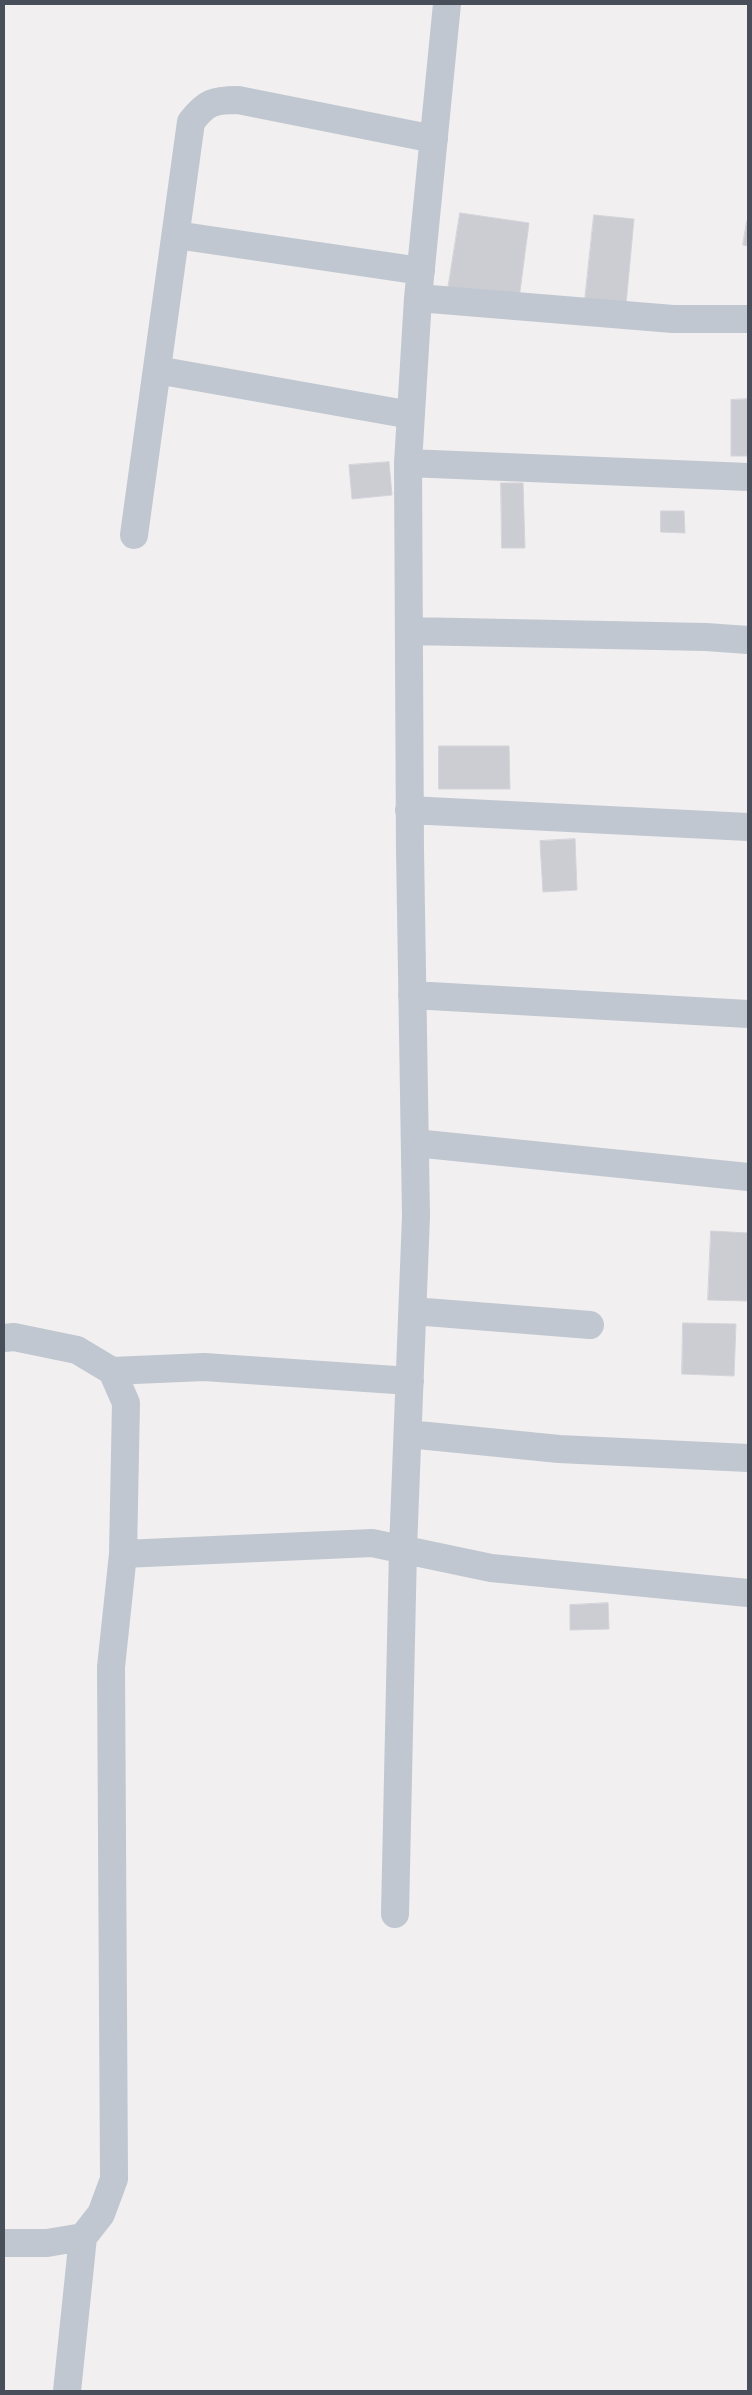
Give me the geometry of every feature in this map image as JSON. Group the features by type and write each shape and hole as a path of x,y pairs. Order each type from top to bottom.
{"street":[{"path":"395,1914 403,1549 416,1216 409,810 410,631 408,463 420,284 447,4"},
{"path":"134,535 191,122 202,107 218,100 238,100 434,138"},
{"path":"176,235 420,284 673,319 748,320"},
{"path":"157,370 411,415"},
{"path":"408,463 748,477"},
{"path":"410,631 706,637 748,640"},
{"path":"409,810 748,827"},
{"path":"412,995 748,1014"},
{"path":"415,1143 748,1177"},
{"path":"413,1311 590,1325"},
{"path":"4,1338 14,1337 77,1350 112,1371 204,1367 410,1381"},
{"path":"66,2391 82,2237 101,2214 114,2179 111,1667 123,1554 126,1404 112,1371"},
{"path":"408,1434 560,1449 748,1458"},
{"path":"123,1554 372,1543 492,1568 536,1574 748,1593"},
{"path":"4,2243 47,2243 82,2237"}],"building":[{"path":"460,213 529,223 519,299 448,289"},
{"path":"594,215 634,219 626,304 585,300"},
{"path":"748,221 748,246 743,245"},
{"path":"748,399 748,456 731,456 731,400"},
{"path":"389,462 392,495 352,499 349,465"},
{"path":"501,483 523,483 525,548 502,548"},
{"path":"661,511 684,511 685,533 661,532"},
{"path":"439,746 509,746 510,789 439,789"},
{"path":"575,839 577,890 543,892 540,841"},
{"path":"711,1231 748,1233 747,1301 708,1300"},
{"path":"683,1323 736,1324 734,1376 682,1374"},
{"path":"608,1603 609,1629 570,1630 570,1605"}]}
